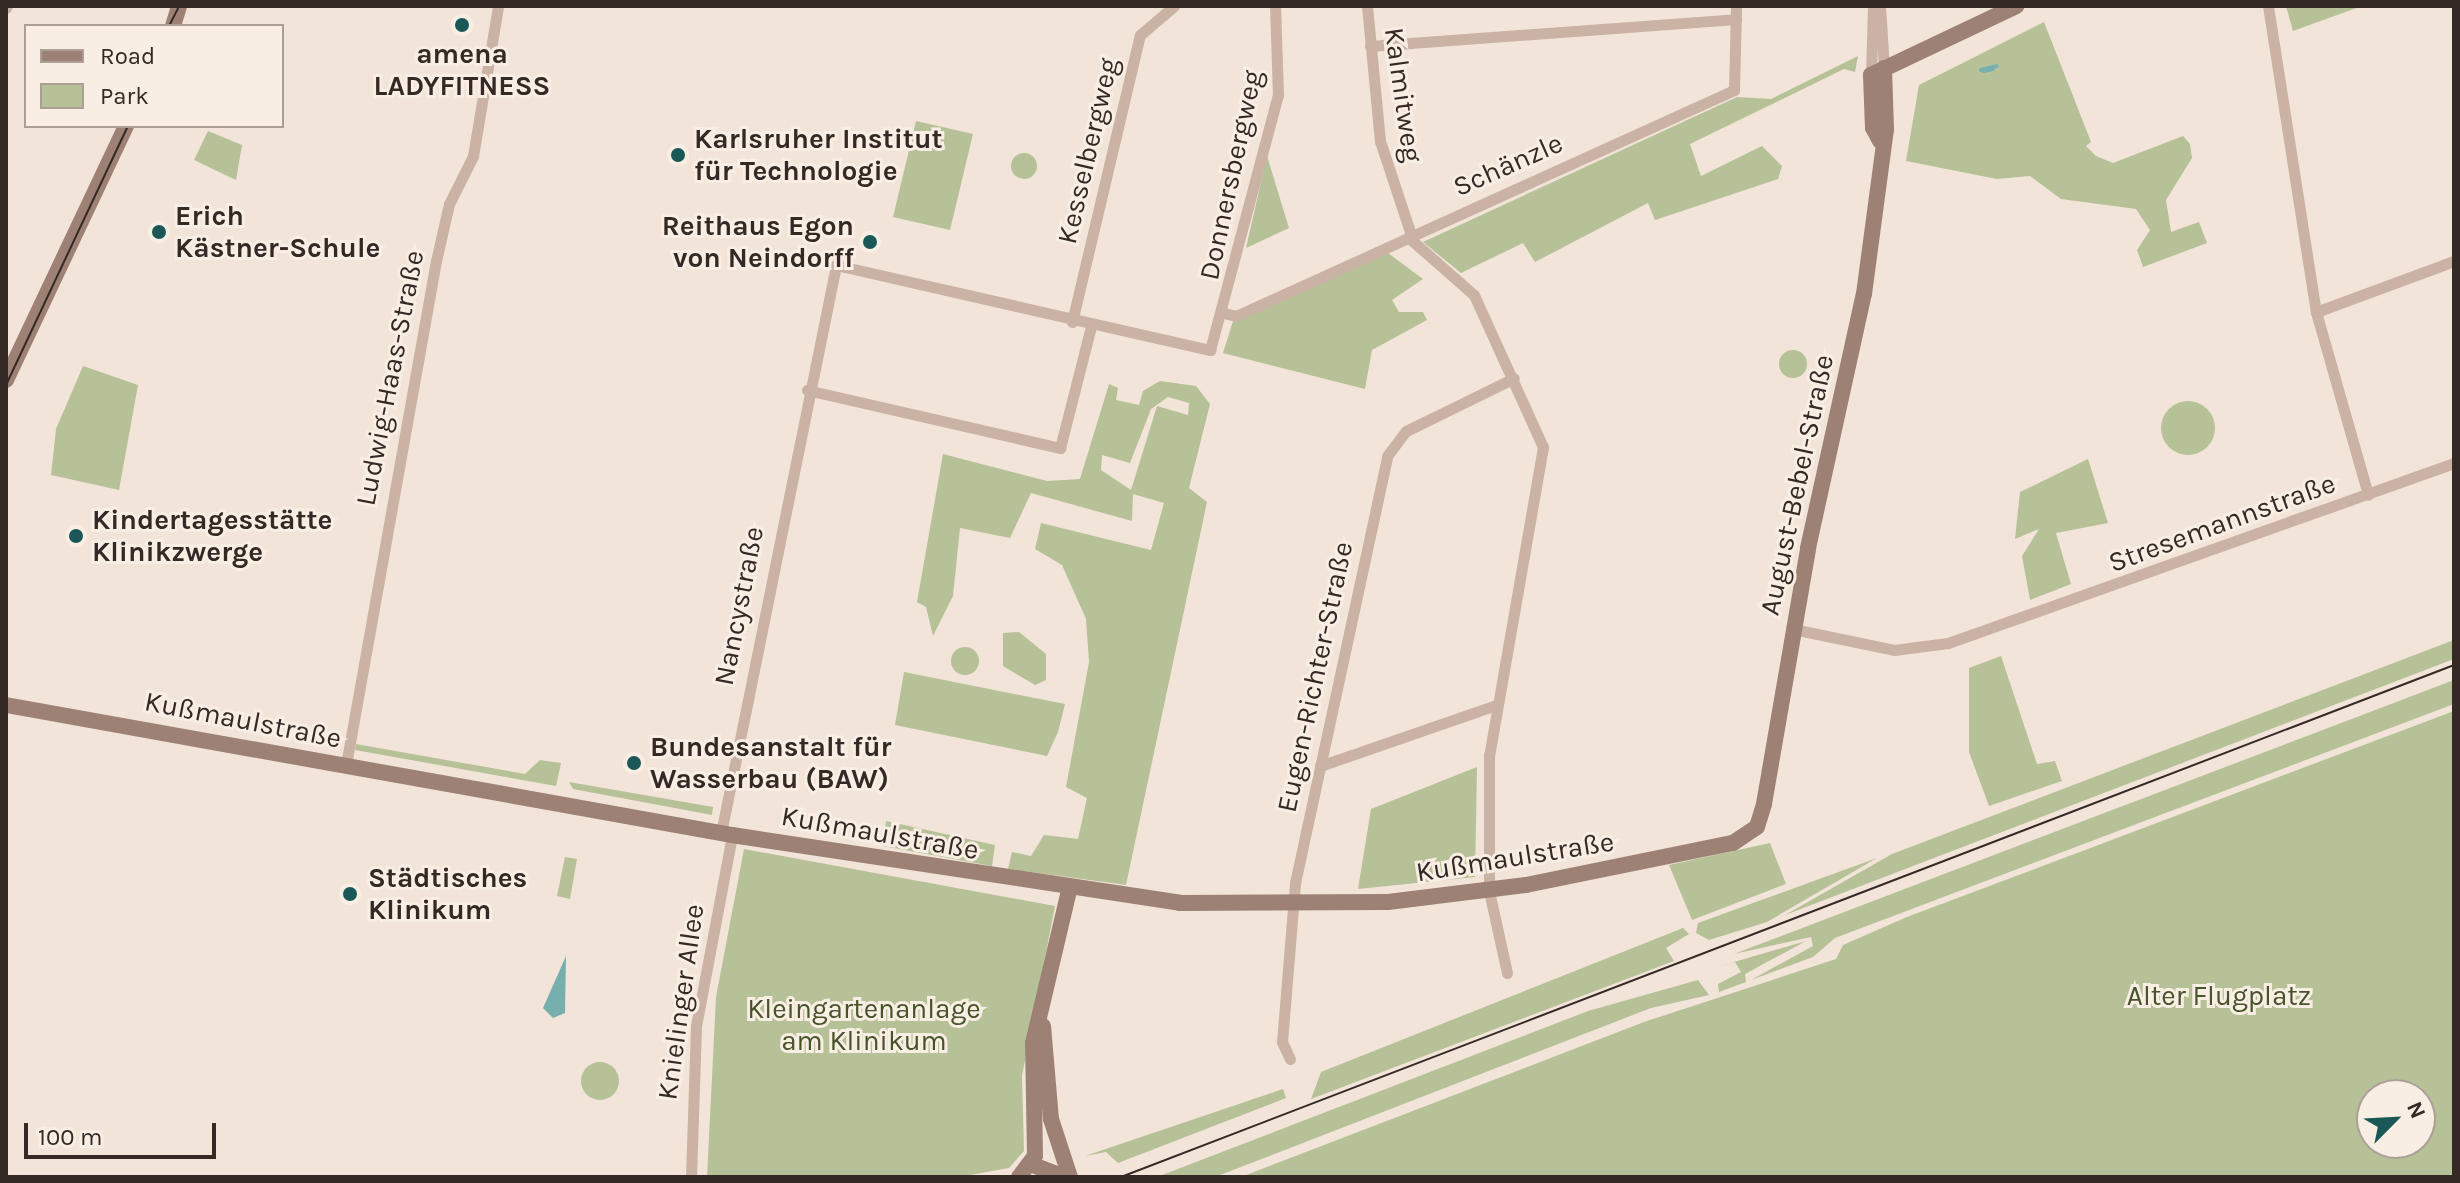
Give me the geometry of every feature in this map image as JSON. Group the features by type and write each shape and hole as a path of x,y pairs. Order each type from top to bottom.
{"street":[{"path":"176,17 190,6"},
{"name":"Ludwig-Haas-Straße","path":"346,765 436,261 449,204 473,156 498,6"},
{"name":"Kesselbergweg","path":"1072,322 1140,35 1174,6"},
{"name":"Donnersbergweg","path":"1210,350 1224,313 1278,95 1275,6"},
{"name":"Kalmitweg","path":"1367,6 1380,141 1409,236"},
{"name":"Schänzle","path":"1224,313 1236,316 1734,90 1736,6"},
{"path":"1873,6 1877,72"},
{"path":"1877,72 1880,6"},
{"path":"1877,72 2016,6"},
{"name":"Stresemannstraße","path":"1793,629 1894,650 1948,643 2368,495 2316,312 2268,6"},
{"path":"1370,46 1736,19"},
{"name":"August-Bebel-Straße","path":"1749,835 1764,804 1793,629 1871,257 1880,141 1877,72"},
{"path":"6,380 125,128"},
{"path":"1409,236 1474,295 1514,378 1544,459 1493,706 1489,891 1507,973"},
{"path":"2316,312 2454,261"},
{"name":"Nancystraße","path":"727,834 807,390 836,265 1072,322 1210,350"},
{"path":"807,390 1060,448 1091,326"},
{"name":"Eugen-Richter-Straße","path":"1290,1059 1282,1042 1295,906 1320,766 1389,451 1411,428 1514,378"},
{"path":"2368,495 2454,463"},
{"name":"Kußmaulstraße","path":"6,705 727,834 1069,891 1295,906 1489,891 1710,850 1749,835"},
{"path":"1320,766 1493,706"},
{"name":"Knielinger Allee","path":"691,1177 696,1026 727,834"},
{"path":"1033,1165 1028,1082 1069,891"},
{"path":"1043,1021 1051,1119 1070,1177"},
{"path":"1019,1177 1033,1165"},
{"path":"1033,1165 1064,1177"}],"green space":[{"path":"2286,6 2362,6 2293,31"},
{"path":"2044,22 2091,142 2086,146 2096,156 2113,163 2183,136 2190,144 2192,158 2166,200 2171,232 2199,222 2207,243 2143,267 2137,250 2150,230 2136,209 2061,199 2030,176 1997,179 1906,161 1919,85"},
{"path":"1858,56 1855,72 1844,69 1690,144 1701,176 1762,146 1782,166 1778,179 1655,220 1648,203 1535,262 1523,243 1461,273 1423,242 1737,97 1771,99"},
{"path":"916,121 973,134 950,230 893,217"},
{"path":"208,131 242,145 236,180 194,160"},
{"path":"1024,153 1033,157 1037,166 1033,175 1024,179 1015,175 1011,166 1015,157"},
{"path":"1267,156 1289,228 1246,248"},
{"path":"1388,253 1423,279 1392,300 1399,312 1423,312 1427,320 1372,350 1365,389 1223,353 1233,321"},
{"path":"1793,350 1803,354 1807,364 1803,374 1793,378 1783,374 1779,364 1783,354"},
{"path":"83,366 138,385 119,490 51,475 56,429"},
{"path":"1160,381 1196,386 1210,404 1189,488 1207,502 1126,885 1008,869 1012,852 1031,856 1044,835 1078,839 1087,798 1066,787 1089,662 1086,619 1062,565 1035,549 1041,523 1151,550 1164,503 1133,494 1132,521 1031,493 1010,538 960,528 953,596 933,636 926,607 917,602 943,454 1047,481 1080,479 1109,384 1118,388 1116,400 1139,405 1143,391","holes":["1168,397 1189,403 1188,415 1157,406 1131,490 1101,470 1102,455 1130,463 1151,409"]},
{"path":"2188,401 2207,409 2215,428 2207,447 2188,455 2169,447 2161,428 2169,409"},
{"path":"2088,459 2108,523 2056,533 2071,584 2030,600 2022,556 2039,529 2015,539 2020,492"},
{"path":"1019,632 1046,654 1046,680 1035,685 1003,666 1003,633"},
{"path":"2454,640 2454,659 1785,915 1892,854"},
{"path":"965,647 975,651 979,661 975,671 965,675 955,671 951,661 955,651"},
{"path":"2001,656 2037,764 2055,761 2062,781 1989,806 1969,752 1969,668"},
{"path":"904,672 1065,704 1058,732 1047,756 895,725"},
{"path":"2454,680 2454,704 1835,938 1813,957 1751,980 1813,946 1811,937 1734,954"},
{"name":"Alter Flugplatz","path":"2454,711 2454,1177 1241,1177 1644,1022 1836,959 1843,945 1907,917"},
{"path":"356,744 525,774 540,760 561,763 556,786 355,750"},
{"path":"1477,767 1475,877 1358,889 1371,809"},
{"path":"569,782 713,807 712,815 573,789"},
{"path":"886,821 995,845 992,866 883,846"},
{"path":"1770,843 1786,884 1692,920 1669,865"},
{"name":"Kleingartenanlage am Klinikum","path":"744,849 1055,906 1022,1076 1024,1151 1009,1168 959,1177 707,1177 716,997"},
{"path":"565,857 577,859 570,899 557,896"},
{"path":"1877,858 1767,922 1709,940 1696,933 1698,923"},
{"path":"1683,928 1689,934 1666,948 1674,961 1311,1099 1321,1072"},
{"path":"1806,941 1745,974 1746,982 1719,992 1718,984 1741,972 1735,962 1717,967"},
{"path":"1698,980 1709,995 1651,1008 1215,1177 1157,1177 1588,1011"},
{"path":"600,1062 613,1068 619,1081 613,1094 600,1100 587,1094 581,1081 587,1068"},
{"path":"1283,1089 1286,1098 1118,1163 1106,1152 1085,1156"}],"water":[{"path":"566,956 565,1013 553,1018 543,1008"}],"waterway":[{"path":"1981,70 1997,66"},
{"path":"1984,71 1993,69"}],"tram line":[{"path":"170,24 179,6"},
{"path":"6,385 127,128"},
{"path":"1121,1177 2454,665"}],"place":[{"name":"amena LADYFITNESS","path":"462,25"},
{"name":"Karlsruher Institut für Technologie","path":"678,155"},
{"name":"Erich Kästner-Schule","path":"159,232"},
{"name":"Reithaus Egon von Neindorff","path":"870,242"},
{"name":"Kindertagesstätte Klinikzwerge","path":"76,536"},
{"name":"Bundesanstalt für Wasserbau (BAW)","path":"634,763"},
{"name":"Städtisches Klinikum","path":"350,894"}]}
